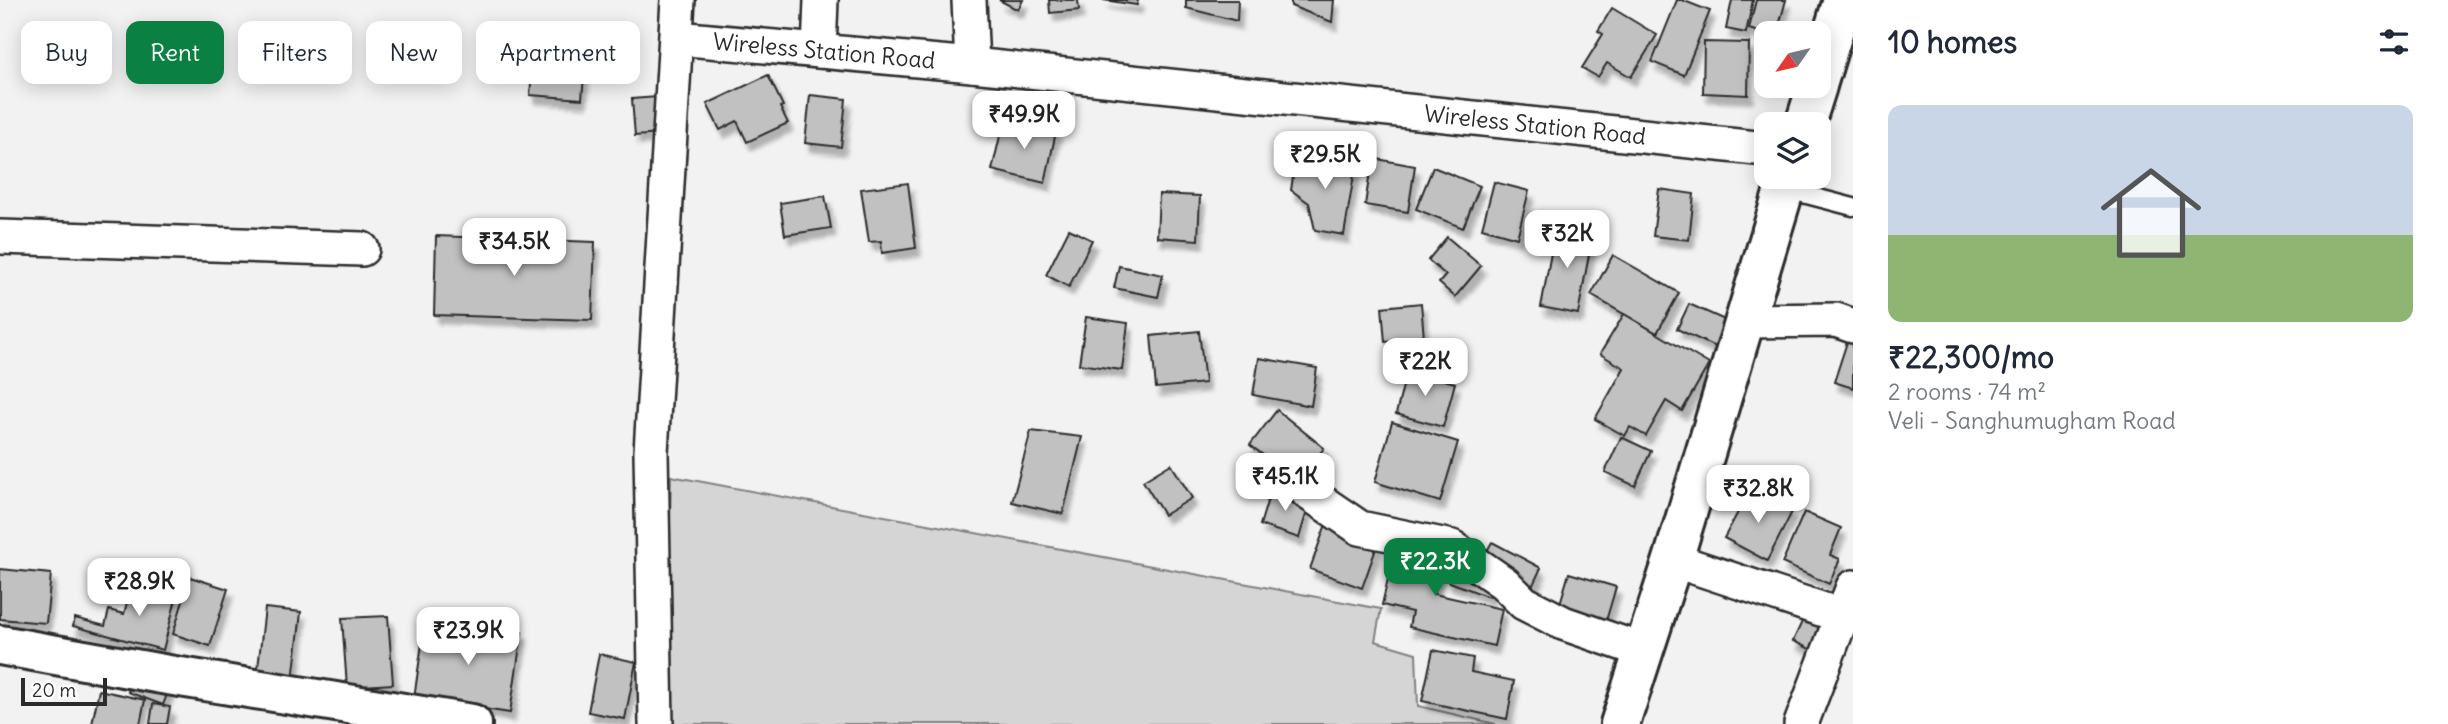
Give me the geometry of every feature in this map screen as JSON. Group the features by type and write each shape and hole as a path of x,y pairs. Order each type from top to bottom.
{"main road":[{"path":"1831,37 1841,1"},
{"path":"1620,724 1673,560 1784,189"},
{"path":"0,645 168,676 336,713 472,724"}],"street":[{"path":"656,724 652,452 678,0"},
{"path":"819,51 821,0"},
{"path":"969,0 972,65"},
{"name":"Wireless Station Road","path":"677,38 972,65 1754,148"},
{"path":"0,237 362,249"},
{"path":"1745,321 1836,320 1853,326"},
{"path":"1307,492 1360,528 1452,547 1504,583 1524,603 1563,624 1643,651"},
{"path":"1673,560 1848,601 1801,724"}],"lane":[{"path":"1803,189 1853,206"}],"shaded area":[{"path":"671,476 1381,609 1375,641 1416,653 1418,706 1496,724 665,724"}],"building":[{"path":"999,0 1023,0 1018,10"},
{"path":"1049,0 1078,0 1079,10 1050,13"},
{"path":"1103,0 1138,0 1137,5"},
{"path":"1186,0 1238,0 1237,21 1186,8"},
{"path":"1291,0 1334,0 1332,22 1291,6"},
{"path":"1677,0 1710,11 1684,75 1652,62"},
{"path":"1732,0 1753,0 1746,33 1726,29"},
{"path":"1756,0 1786,0 1780,21 1754,21 1754,30 1749,29"},
{"path":"1612,8 1657,35 1631,77 1607,63 1598,77 1582,68 1603,34 1598,31"},
{"path":"1704,42 1749,43 1748,95 1703,93"},
{"path":"768,75 788,123 747,142 737,121 720,130 707,104"},
{"path":"531,84 583,84 582,99 530,95"},
{"path":"810,95 846,99 841,147 805,143"},
{"path":"657,97 660,134 635,136 632,99"},
{"path":"1004,119 1056,132 1045,183 992,170"},
{"path":"1296,157 1356,163 1344,235 1315,230 1309,203 1291,190"},
{"path":"1372,158 1415,166 1408,212 1365,205"},
{"path":"1433,167 1480,186 1463,228 1416,209"},
{"path":"1494,182 1529,191 1517,238 1482,228"},
{"path":"908,183 916,248 882,253 881,241 869,242 861,189"},
{"path":"1659,189 1694,194 1689,240 1653,236"},
{"path":"1159,194 1200,196 1198,240 1157,237"},
{"path":"825,196 831,228 785,235 780,203"},
{"path":"1556,226 1593,233 1578,314 1541,307"},
{"path":"1069,229 1092,240 1069,287 1046,275"},
{"path":"436,236 595,242 592,320 434,315"},
{"path":"1447,237 1481,266 1455,297 1439,283 1446,275 1428,260"},
{"path":"1613,255 1679,293 1657,333 1591,295"},
{"path":"1119,266 1163,275 1158,297 1114,288"},
{"path":"1421,303 1424,338 1385,342 1382,307"},
{"path":"1689,304 1727,321 1715,347 1677,329"},
{"path":"1624,314 1709,364 1682,411 1666,401 1646,436 1630,427 1625,436 1595,419 1624,368 1600,354"},
{"path":"1086,317 1128,323 1122,370 1079,364"},
{"path":"1199,331 1205,383 1156,388 1151,336"},
{"path":"1847,342 1853,344 1853,388 1834,382"},
{"path":"1259,358 1317,368 1311,406 1253,395"},
{"path":"1407,370 1455,383 1443,427 1396,414"},
{"path":"1277,410 1324,448 1298,482 1250,445"},
{"path":"1392,422 1458,442 1440,502 1375,482"},
{"path":"1031,431 1082,437 1063,514 1012,502"},
{"path":"1621,437 1651,451 1635,486 1605,472"},
{"path":"1171,464 1192,498 1164,515 1143,481"},
{"path":"1271,489 1310,501 1299,538 1260,525"},
{"path":"1750,490 1792,512 1767,561 1724,538"},
{"path":"1804,512 1841,528 1830,555 1840,559 1829,584 1782,563"},
{"path":"1326,524 1378,543 1362,588 1310,569"},
{"path":"1397,539 1444,550 1434,594 1502,609 1494,646 1409,627 1412,612 1382,605"},
{"path":"1492,542 1541,568 1530,591 1479,565"},
{"path":"1454,564 1495,580 1489,597 1447,581"},
{"path":"0,569 51,574 46,623 0,619"},
{"path":"1569,573 1616,587 1606,621 1559,607"},
{"path":"190,577 228,589 210,646 173,634"},
{"path":"132,583 177,595 163,650 73,626 75,618 105,626 109,610 124,614"},
{"path":"265,608 301,612 293,680 257,676"},
{"path":"1806,613 1828,623 1814,651 1793,641"},
{"path":"388,616 393,684 347,687 342,618"},
{"path":"425,623 495,634 496,628 522,632 510,713 414,698"},
{"path":"1433,650 1473,658 1471,672 1514,681 1507,719 1422,701"},
{"path":"599,654 636,662 625,719 588,712"},
{"path":"136,671 171,684 163,705 128,692"},
{"path":"99,690 145,700 140,724 92,724"},
{"path":"153,704 170,707 167,724 150,724"}]}
